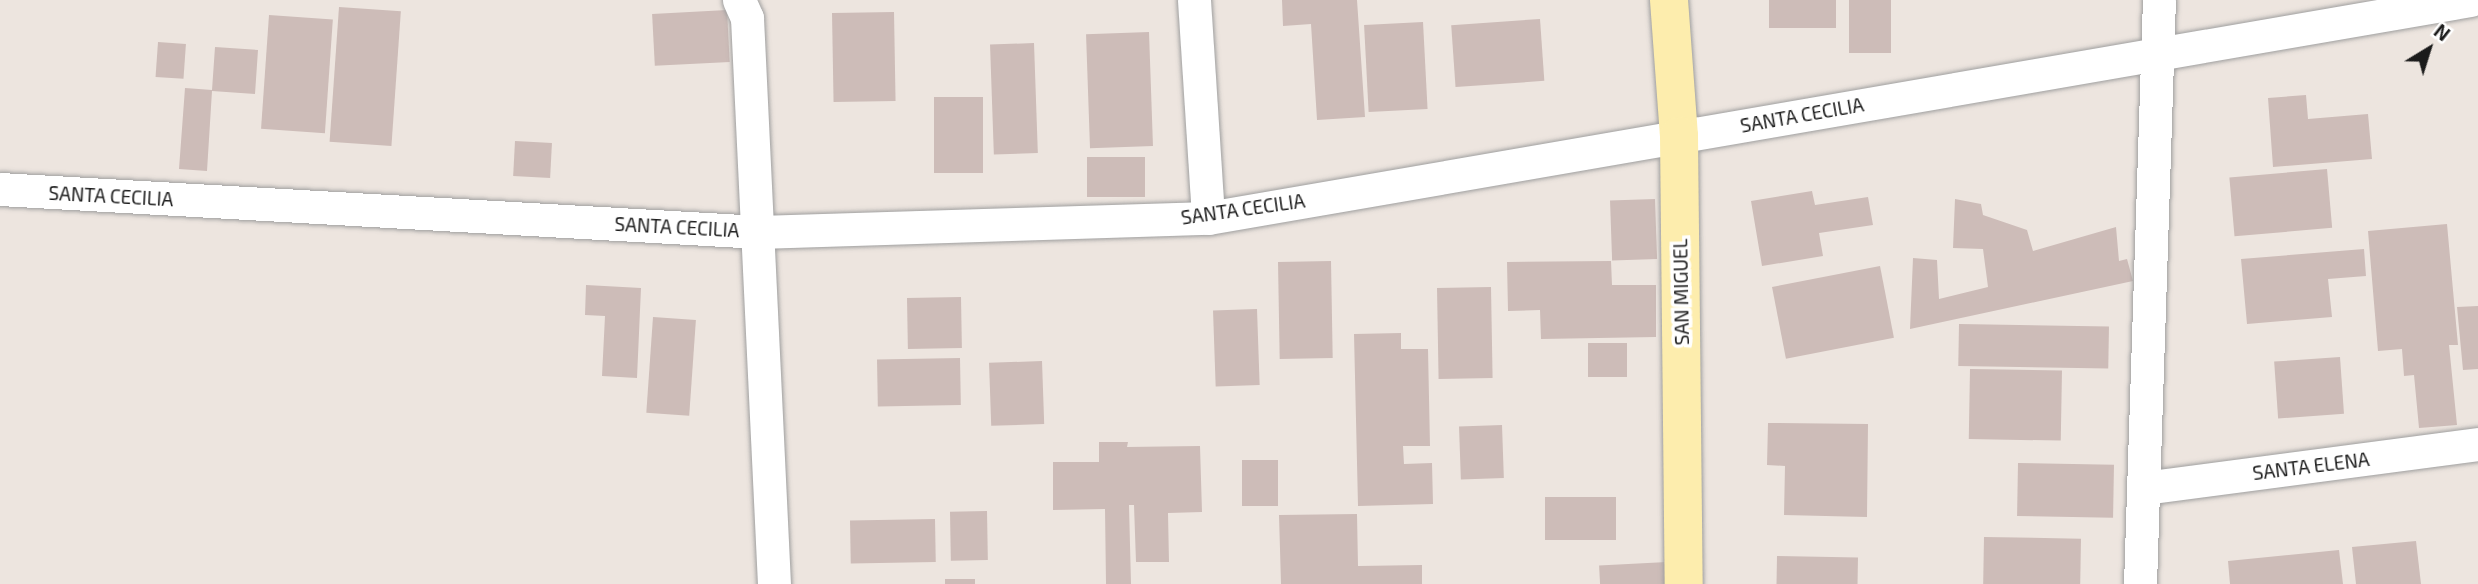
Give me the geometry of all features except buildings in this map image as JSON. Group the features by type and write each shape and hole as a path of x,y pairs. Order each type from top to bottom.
{"street":[{"path":"739,0 747,18 774,584"},
{"path":"1194,0 1208,218"},
{"name":"SAN MIGUEL","path":"1669,0 1679,136 1684,584"},
{"path":"2140,584 2159,0"},
{"name":"SANTA CECILIA","path":"0,189 759,232 1208,218 2470,0"},
{"name":"SANTA ELENA","path":"2144,488 2478,444"}]}
